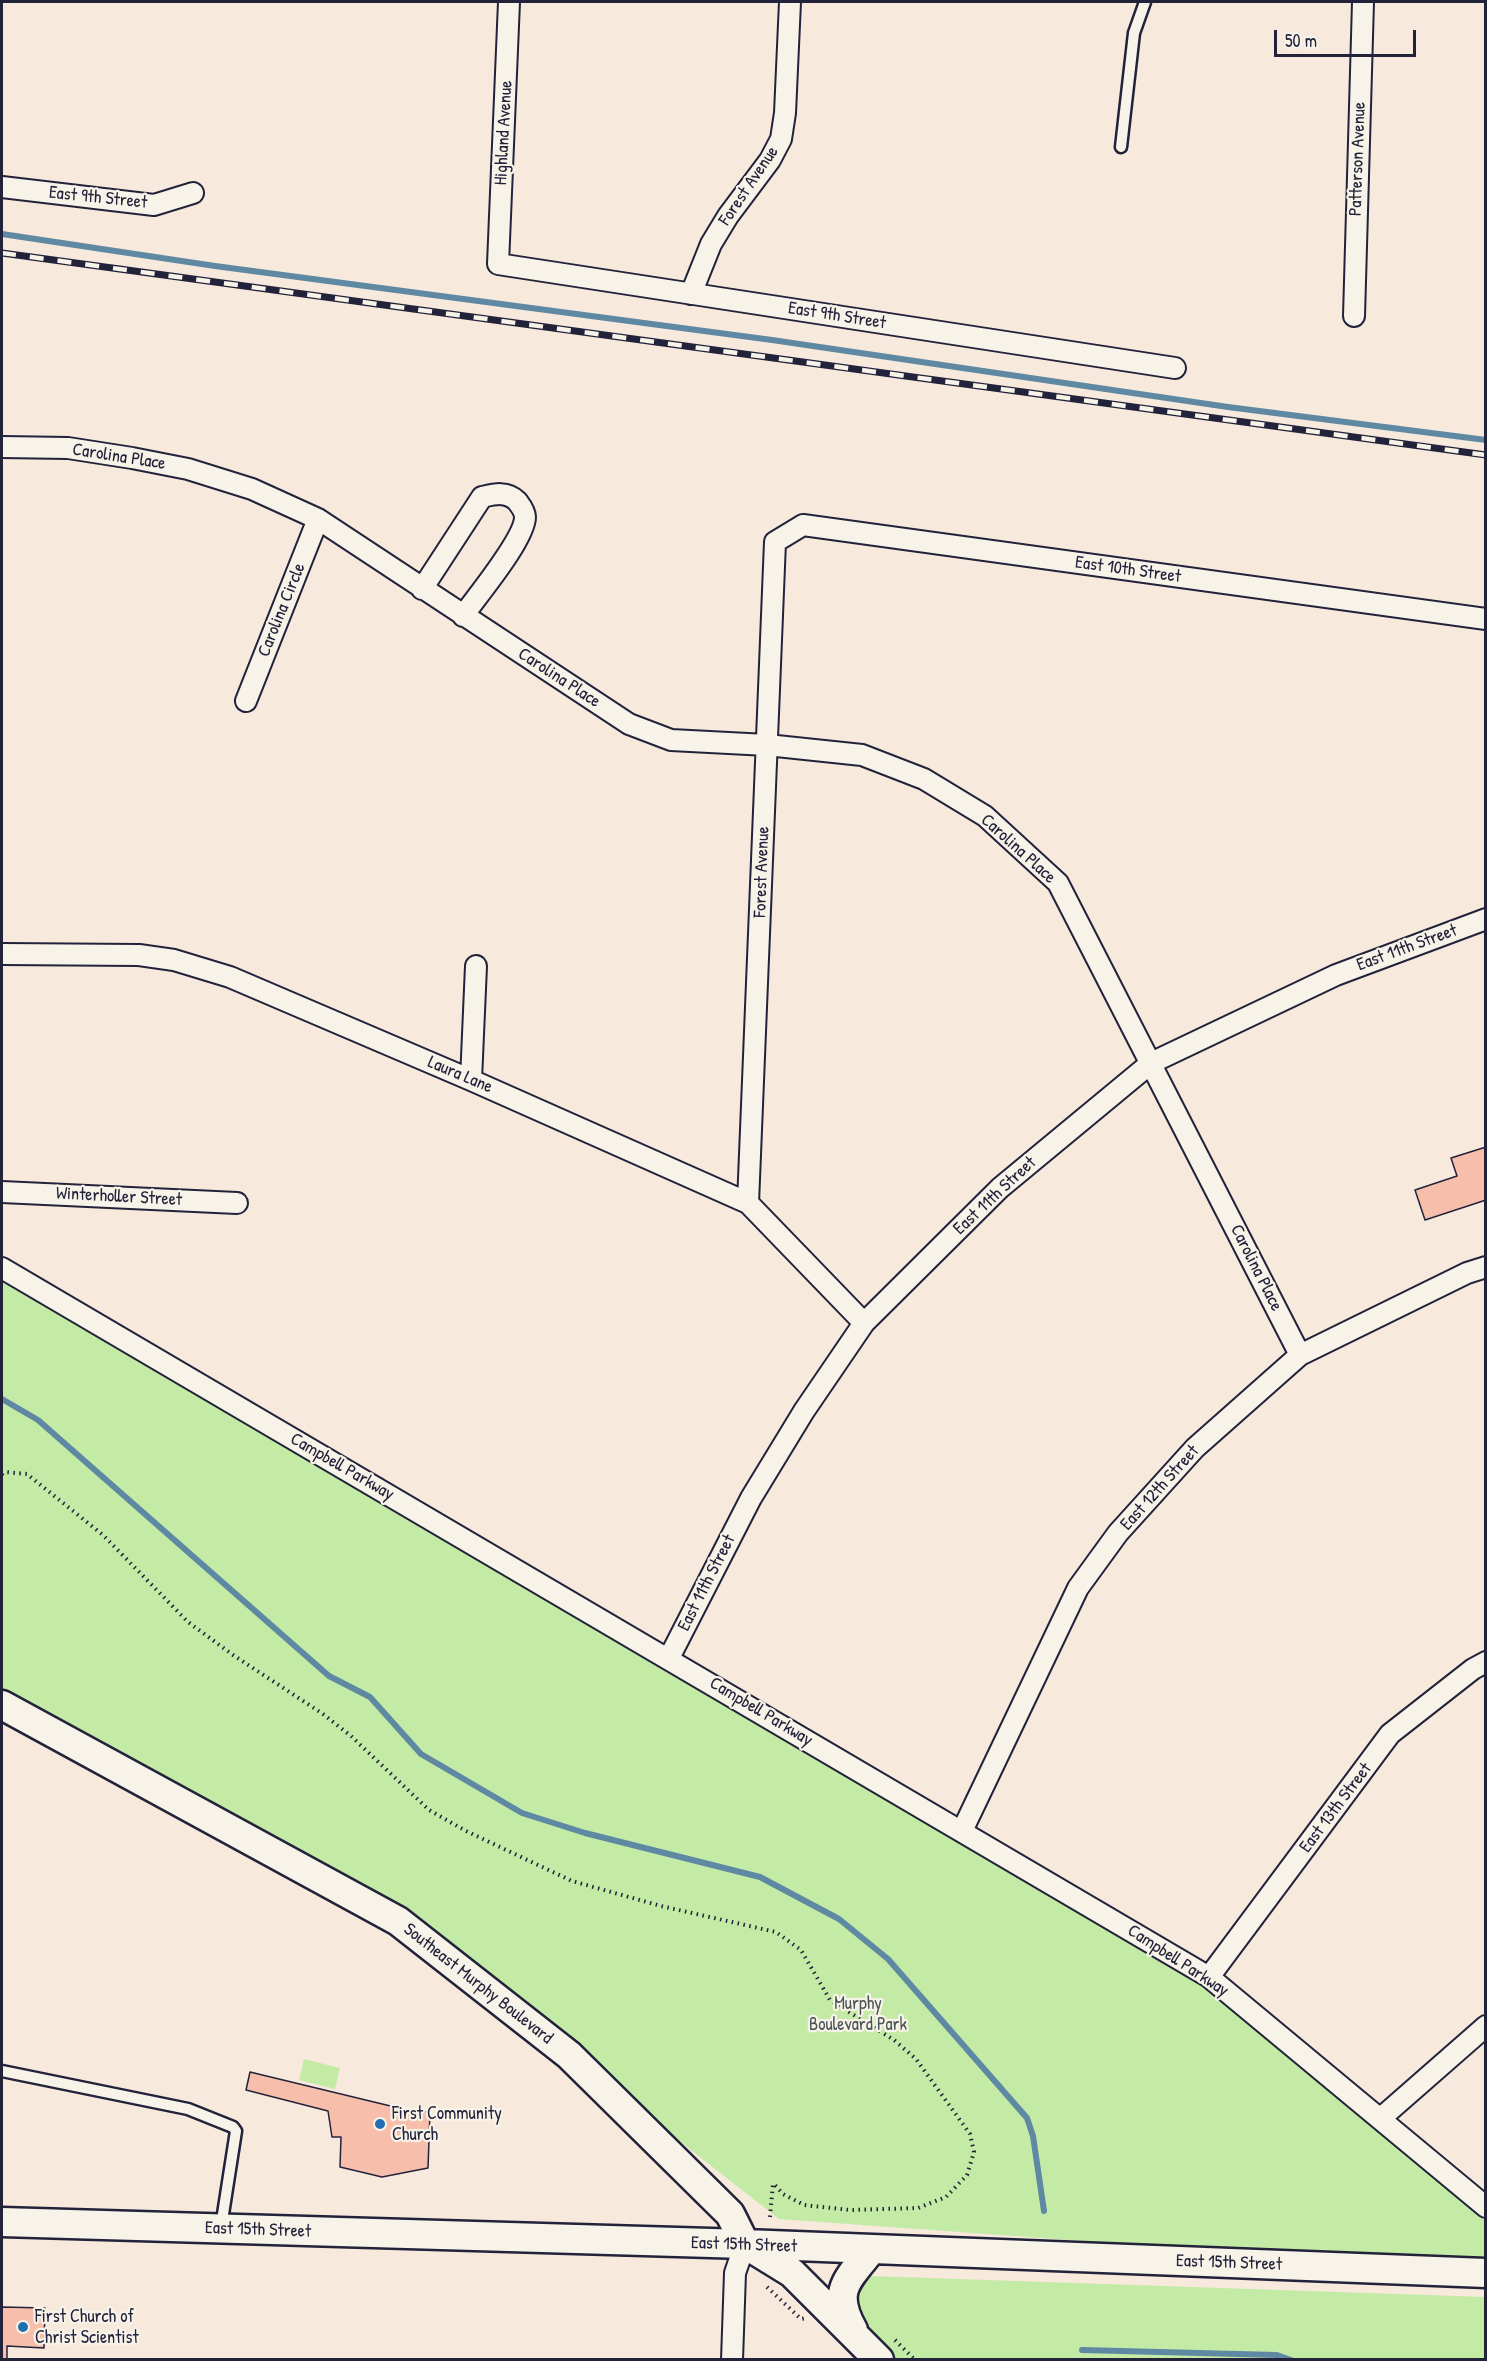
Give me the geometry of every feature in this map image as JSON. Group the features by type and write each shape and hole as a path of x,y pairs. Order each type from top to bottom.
{"main road":[{"name":"Southeast Murphy Boulevard","path":"3,1706 398,1921 569,2055 730,2214 745,2244"},
{"name":"East 15th Street","path":"2,2222 745,2244 1485,2273"},
{"path":"745,2244 792,2273 879,2360"},
{"path":"857,2337 844,2314 843,2288 872,2249"}],"street":[{"name":"Highland Avenue","path":"498,264 509,2"},
{"name":"Forest Avenue","path":"692,294 711,244 728,216 770,160 781,139 785,113 790,2"},
{"name":"Patterson Avenue","path":"1353,316 1363,2"},
{"name":"East 9th Street","path":"2,187 154,205 194,193"},
{"name":"East 9th Street","path":"498,264 1175,368"},
{"name":"Carolina Place","path":"2,447 68,448 132,458 188,470 252,489 318,519 629,723 671,740 767,745 862,755 924,779 985,816 1058,883 1300,1354"},
{"path":"422,589 482,497 497,494 511,495 521,506 525,517 518,538 463,616"},
{"name":"Carolina Circle","path":"246,701 318,519"},
{"name":"East 10th Street","path":"775,542 803,525 1485,619"},
{"name":"Forest Avenue","path":"748,1203 775,542"},
{"name":"East 11th Street","path":"669,1658 751,1498 804,1411 864,1323 1000,1188 1151,1063 1336,975 1485,919"},
{"name":"Laura Lane","path":"2,954 139,956 189,964 230,977 471,1080 748,1203 864,1323"},
{"path":"471,1080 476,966"},
{"name":"Winterholler Street","path":"2,1192 237,1203"},
{"name":"East 12th Street","path":"962,1831 1078,1588 1118,1533 1194,1448 1300,1354 1467,1273 1485,1267"},
{"name":"Campbell Parkway","path":"2,1268 1209,1977 1485,2207"},
{"name":"East 13th Street","path":"1209,1977 1390,1734 1485,1662"},
{"path":"1381,2118 1485,2026"},
{"path":"732,2360 735,2273 745,2244"}],"lane":[{"path":"1121,147 1134,33 1145,2"},
{"path":"2,2071 188,2109 236,2128 221,2229"}],"path":[{"path":"2,1474 5,1472 27,1474 36,1481 103,1535 188,1622 342,1729 429,1810 466,1831 572,1881 661,1906 776,1932 801,1950 830,2000 894,2040 916,2060 970,2134 974,2152 967,2175 946,2197 918,2208 850,2210 804,2205 783,2194 773,2183 770,2217"}],"green space":[{"name":"Murphy Boulevard Park","path":"2,1268 1209,1977 1485,2207 1485,2270 779,2219 398,1921 2,1705"},
{"path":"304,2059 340,2068 335,2089 299,2080"},
{"path":"863,2277 1485,2297 1485,2359 896,2359 855,2319 849,2299"}],"building":[{"path":"1486,1147 1486,1200 1425,1220 1415,1190 1457,1176 1451,1158"},
{"name":"First Community Church","path":"250,2072 407,2110 430,2112 428,2168 382,2177 340,2167 341,2137 332,2137 328,2111 246,2090"},
{"name":"First Church of Christ Scientist","path":"2,2307 45,2308 44,2348 7,2346 7,2360 2,2360"}],"waterway":[{"path":"2,234 215,266 772,340 1228,407 1486,440"},
{"path":"2,1399 38,1420 329,1676 370,1697 421,1754 522,1813 585,1833 760,1877 839,1919 888,1959 1027,2118 1033,2136 1044,2211"},
{"path":"1082,2350 1277,2355 1291,2360"}],"railway":[{"path":"2,253 1486,455"}],"place":[{"name":"First Community Church","path":"380,2124"},
{"name":"First Church of Christ Scientist","path":"23,2327"}]}
